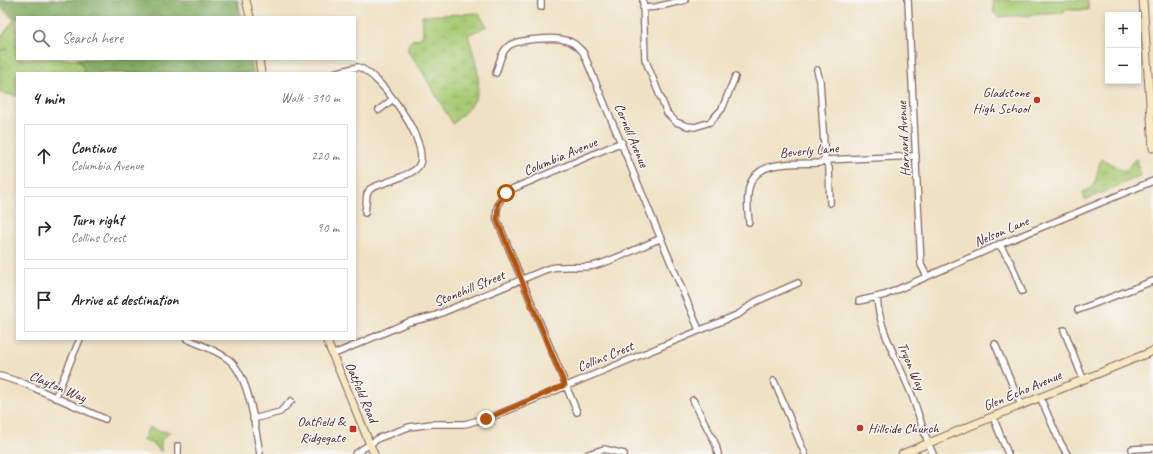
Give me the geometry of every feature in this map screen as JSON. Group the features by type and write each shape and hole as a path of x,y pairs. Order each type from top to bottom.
{"street":[{"path":"246,0 250,16"},
{"path":"541,0 541,8"},
{"path":"643,0 645,59 667,113 676,122 687,126 703,126 717,117 722,109 735,77"},
{"path":"643,8 656,7 685,0"},
{"name":"Harvard Avenue","path":"908,0 921,265 927,276"},
{"path":"1143,0 1153,146"},
{"name":"Cornell Avenue","path":"496,73 503,53 509,46 518,41 566,40 575,44 583,52 700,330"},
{"path":"259,60 261,72"},
{"path":"338,72 353,68 362,68 374,76 406,117 414,134 420,153 420,162 414,171 370,189 367,194 365,213"},
{"path":"817,70 820,81 825,160 829,168 830,203"},
{"path":"379,110 393,99"},
{"name":"Columbia Avenue","path":"577,412 497,220 496,209 501,198 512,189 622,142"},
{"name":"Beverly Lane","path":"749,222 748,188 758,172 775,165 819,163 825,160 916,156"},
{"name":"Nelson Lane","path":"859,301 877,297 999,244 1153,181"},
{"name":"Stonehill Street","path":"332,355 409,322 434,316 560,266 584,267 596,265 662,238"},
{"path":"999,244 1011,263 1022,291"},
{"path":"1078,310 1153,281"},
{"name":"Collins Crest","path":"354,454 370,444 398,431 421,424 465,424 486,419 738,314 755,302 798,283"},
{"name":"Tryon Way","path":"877,297 880,316 914,401 932,454"},
{"path":"1064,330 1083,379"},
{"path":"55,398 80,340"},
{"path":"189,340 222,355 235,366 244,383 260,454"},
{"name":"Oatfield Road","path":"326,340 374,454"},
{"path":"995,344 1020,405"},
{"name":"Glen Echo Avenue","path":"902,454 1153,351"},
{"name":"Clayton Way","path":"0,376 105,420"},
{"path":"774,381 804,454"},
{"path":"1040,397 1059,440 1067,454"},
{"path":"693,400 716,445 718,454"},
{"path":"253,418 280,412 291,401"},
{"path":"993,417 1008,454"},
{"path":"178,446 178,454"},
{"path":"588,454 604,448 624,454"},
{"path":"1132,449 1153,448"}],"green space":[{"path":"0,0 238,0 242,16 16,16 16,60 251,60 254,72 16,72 16,96 0,93 0,51 8,49 0,50 0,39 14,20 0,7"},
{"path":"0,0 236,0 240,16 16,16 16,18 0,4"},
{"path":"993,0 1088,0 1088,10 1064,10 1064,13 998,17 994,13"},
{"path":"478,13 487,26 468,35 477,68 477,93 472,104 453,124 417,63 408,52 408,45 412,40 421,38 423,34 422,16"},
{"path":"79,60 249,60 252,72 84,72 83,66"},
{"path":"1102,159 1125,172 1134,160 1137,159 1140,176 1085,200 1083,192 1089,189 1095,182"},
{"path":"149,427 159,431 170,432 161,440 161,452 155,445 143,440"}],"place":[{"name":"Gladstone High School","path":"1037,100"},
{"name":"Hillside Church","path":"860,428"},
{"name":"Oatfield & Ridgegate","path":"353,429"}],"route":[{"path":"486,419 565,385 497,220 496,209 498,203 506,193"}]}
